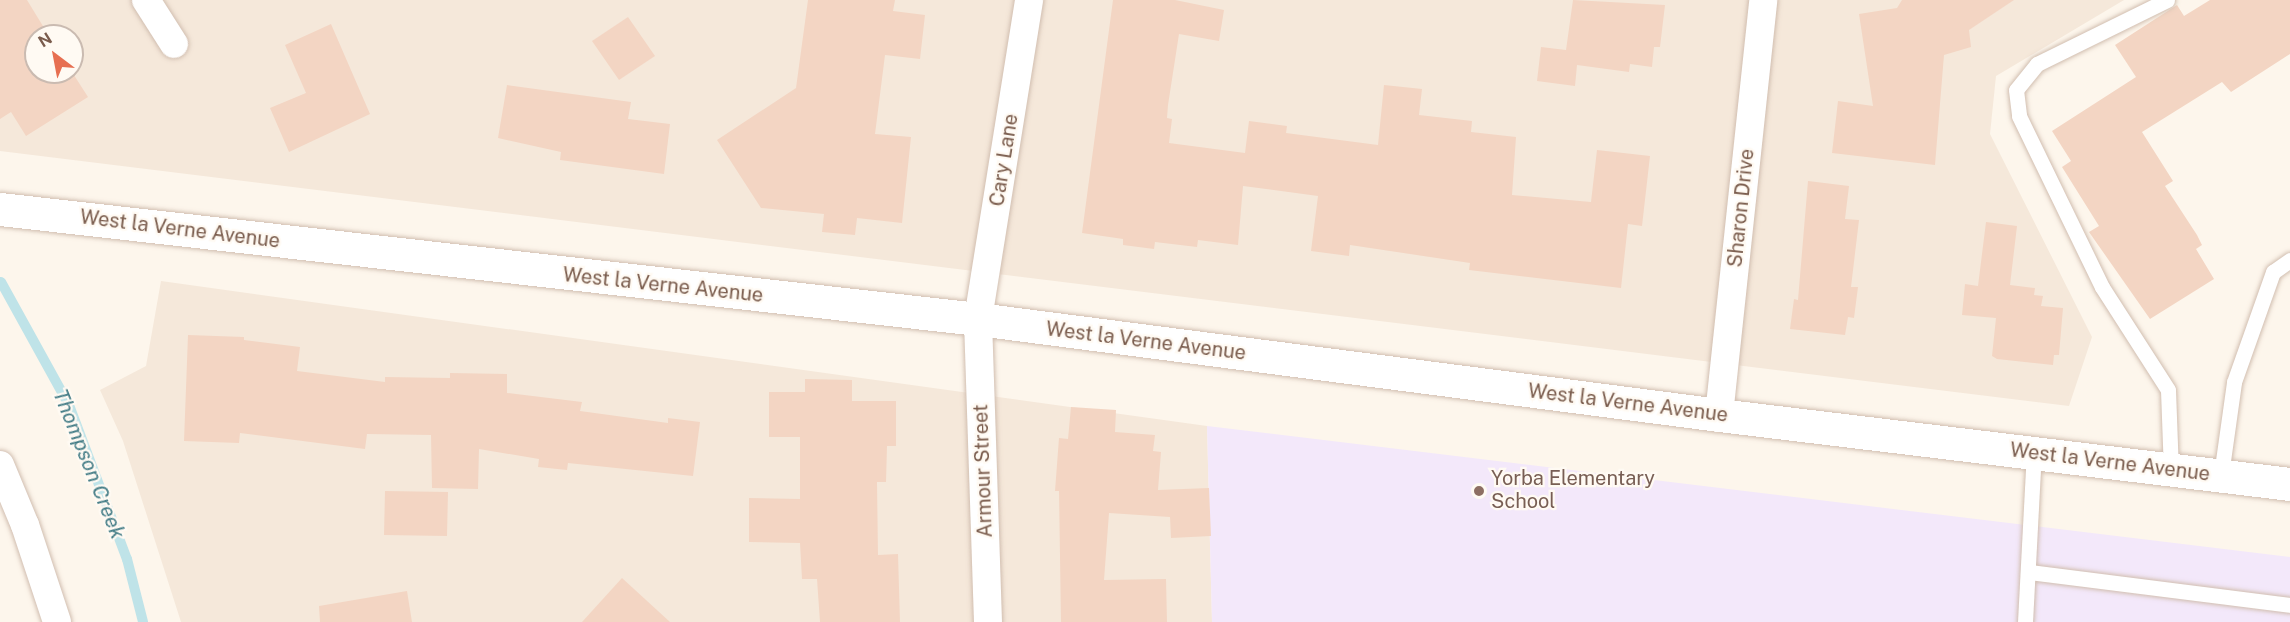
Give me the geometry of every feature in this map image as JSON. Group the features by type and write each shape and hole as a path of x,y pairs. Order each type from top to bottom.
{"main road":[{"name":"West la Verne Avenue","path":"0,209 978,319 1719,415 2290,484"}],"street":[{"path":"146,0 174,44"},
{"name":"Cary Lane","path":"978,319 1029,0"},
{"name":"Sharon Drive","path":"1719,415 1763,0"},
{"name":"Armour Street","path":"978,319 988,622"},
{"path":"0,465 25,525 57,622"}],"lane":[{"path":"2167,0 2037,64 2016,90 2019,116 2102,287 2168,390 2171,470"},
{"path":"2221,475 2234,382 2273,272 2290,260"},
{"path":"2025,622 2034,453"},
{"path":"2029,572 2290,604"}],"shaded area":[{"path":"0,0 2124,0 1996,76 1990,134 2092,337 2069,406 0,151"},
{"path":"161,281 1207,426 1212,622 181,622 123,441 100,390 146,366"},
{"name":"Yorba Elementary School","path":"1207,426 2290,557 2290,622 1212,622"}],"building":[{"path":"0,0 27,0 42,24 24,24 24,84 80,84 88,97 26,136 11,112 0,119"},
{"path":"808,0 895,0 893,11 925,15 920,59 885,55 875,134 911,137 902,223 857,218 855,235 822,232 824,214 761,208 717,140 796,88"},
{"path":"1113,0 1175,0 1224,10 1219,41 1179,34 1168,105 1167,118 1172,119 1169,143 1245,153 1249,121 1287,126 1286,133 1378,145 1384,85 1422,89 1419,115 1472,121 1471,132 1516,137 1512,195 1591,202 1597,150 1650,156 1642,226 1628,224 1621,288 1469,270 1470,263 1350,245 1349,256 1311,251 1318,196 1243,186 1238,245 1198,240 1197,247 1155,242 1154,249 1123,245 1123,239 1082,233"},
{"path":"1573,0 1665,5 1660,47 1654,47 1652,67 1630,64 1629,72 1577,65 1575,86 1537,81 1541,47 1566,50"},
{"path":"1902,0 2014,0 1969,30 1971,47 1944,55 1935,165 1832,153 1838,101 1873,106 1859,14 1897,8"},
{"path":"2210,0 2290,0 2290,54 2231,92 2222,82 2142,132 2173,181 2165,186 2197,235 2202,245 2196,249 2214,279 2150,319 2089,232 2099,226 2062,167 2071,161 2052,131 2136,77 2115,45 2177,5 2184,16"},
{"path":"628,17 655,56 619,80 592,41"},
{"path":"331,24 370,114 289,152 270,108 306,93 285,45"},
{"path":"507,85 631,102 628,119 670,124 664,174 560,160 561,152 498,138"},
{"path":"1808,181 1849,186 1845,219 1859,220 1851,287 1858,287 1854,318 1848,317 1845,335 1790,329 1794,299 1798,300"},
{"path":"1986,222 2017,226 2010,285 2035,288 2034,295 2043,296 2041,306 2063,308 2059,355 2054,355 2053,365 1997,359 1992,356 1996,318 1962,315 1965,284 1978,286"},
{"path":"188,335 244,337 244,340 300,347 297,371 385,382 385,377 450,378 450,373 507,374 507,393 582,402 580,411 668,423 668,418 700,422 693,476 568,463 567,470 538,467 539,459 479,449 478,489 432,488 431,435 367,434 365,449 240,433 239,443 184,441"},
{"path":"805,379 852,380 852,401 896,401 896,446 887,446 886,482 877,482 878,555 898,554 900,622 820,622 817,579 802,579 800,543 749,542 749,498 800,499 800,437 769,437 769,392 805,392"},
{"path":"1071,407 1116,410 1115,432 1155,435 1153,451 1161,452 1158,490 1209,488 1211,536 1171,538 1170,517 1109,513 1104,580 1166,579 1167,622 1061,622 1059,491 1055,491 1059,438 1068,439"},
{"path":"385,491 448,492 447,536 384,535"},
{"path":"622,578 670,622 582,622"},
{"path":"407,591 412,622 320,622 319,606"}],"waterway":[{"name":"Thompson Creek","path":"1,282 69,405 127,559 143,622"}],"place":[{"name":"Yorba Elementary School","path":"1479,491"}]}
